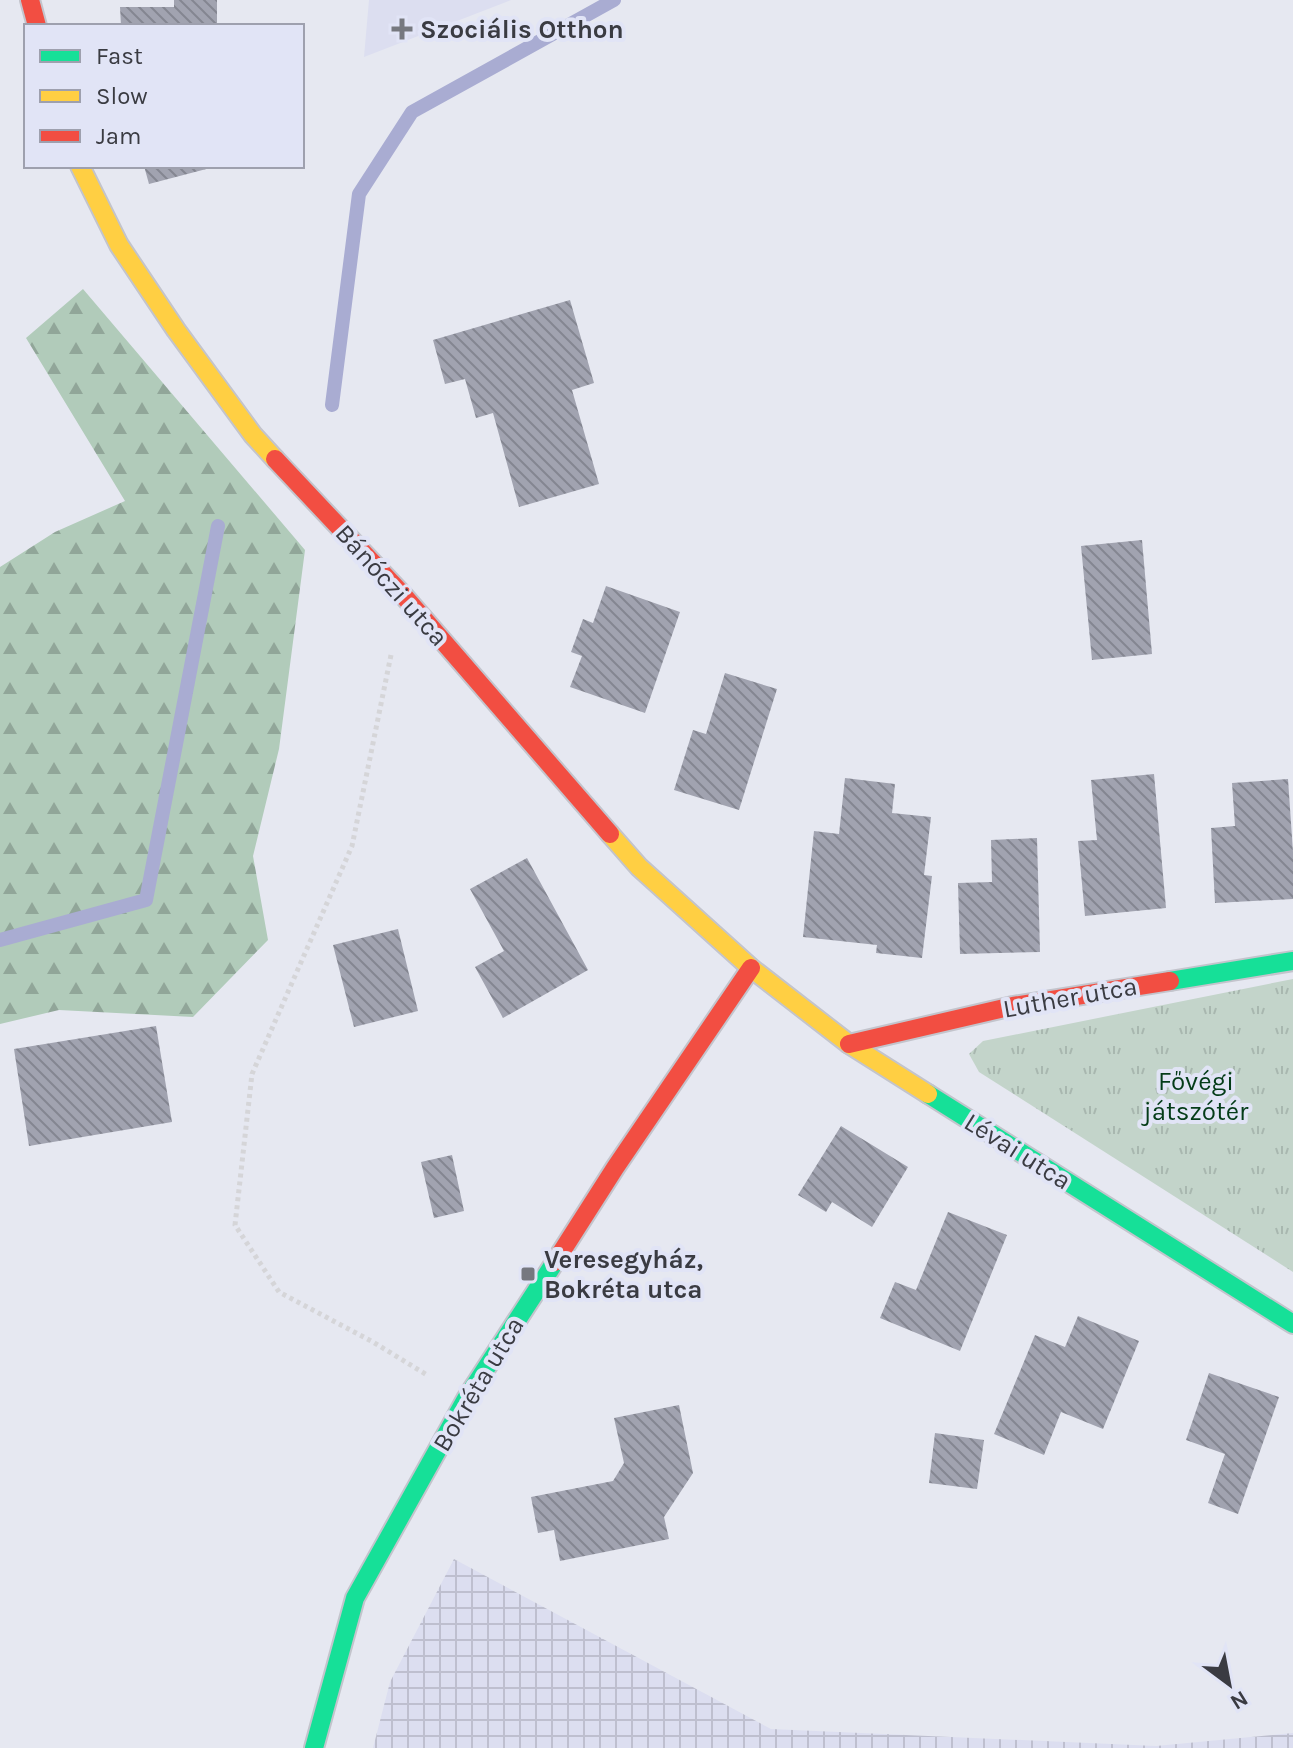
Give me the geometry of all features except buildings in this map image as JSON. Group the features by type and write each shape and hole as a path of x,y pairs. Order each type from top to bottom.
{"street":[{"path":"30,0 36,24"},
{"name":"Bánóczi utca","path":"81,168 119,245 176,330 253,435 403,595 639,867 751,968"},
{"name":"Luther utca","path":"849,1044 1013,1006 1293,961"},
{"name":"Lévai utca","path":"751,968 849,1044 1293,1324"},
{"name":"Bokréta utca","path":"314,1748 355,1598 466,1399 615,1168 751,968"}],"path":[{"path":"391,654 352,846 252,1074 235,1225 279,1292 373,1342 466,1399"}],"shaded area":[{"name":"Szociális Otthon","path":"369,0 511,0 364,57"},
{"path":"454,1559 771,1729 1156,1746 1293,1733 1293,1748 373,1748 390,1682"}],"green space":[{"path":"83,289 305,550 279,749 253,856 268,940 193,1017 59,1010 0,1024 0,567 55,532 125,501 26,338"},
{"name":"Fővégi játszótér","path":"1293,979 1293,1272 979,1072 969,1054 983,1041"}],"waterway":[{"path":"332,405 359,194 412,112 614,0"},
{"path":"0,940 146,900 218,526"}],"traffic: fast":[{"path":"1170,981 1293,961"},
{"path":"928,1094 1293,1324"},
{"path":"314,1748 355,1598 466,1399 555,1262"}],"traffic: slow":[{"path":"81,168 119,245 176,330 253,435 275,459"},
{"path":"610,834 639,867 751,968 849,1044 928,1094"}],"traffic: jam":[{"path":"30,0 36,24"},
{"path":"275,459 403,595 610,834"},
{"path":"555,1262 751,968"},
{"path":"849,1044 1013,1006 1170,981"}],"place":[{"name":"Szociális Otthon","path":"402,29"},
{"name":"Veresegyház, Bokréta utca","path":"528,1274"}]}
